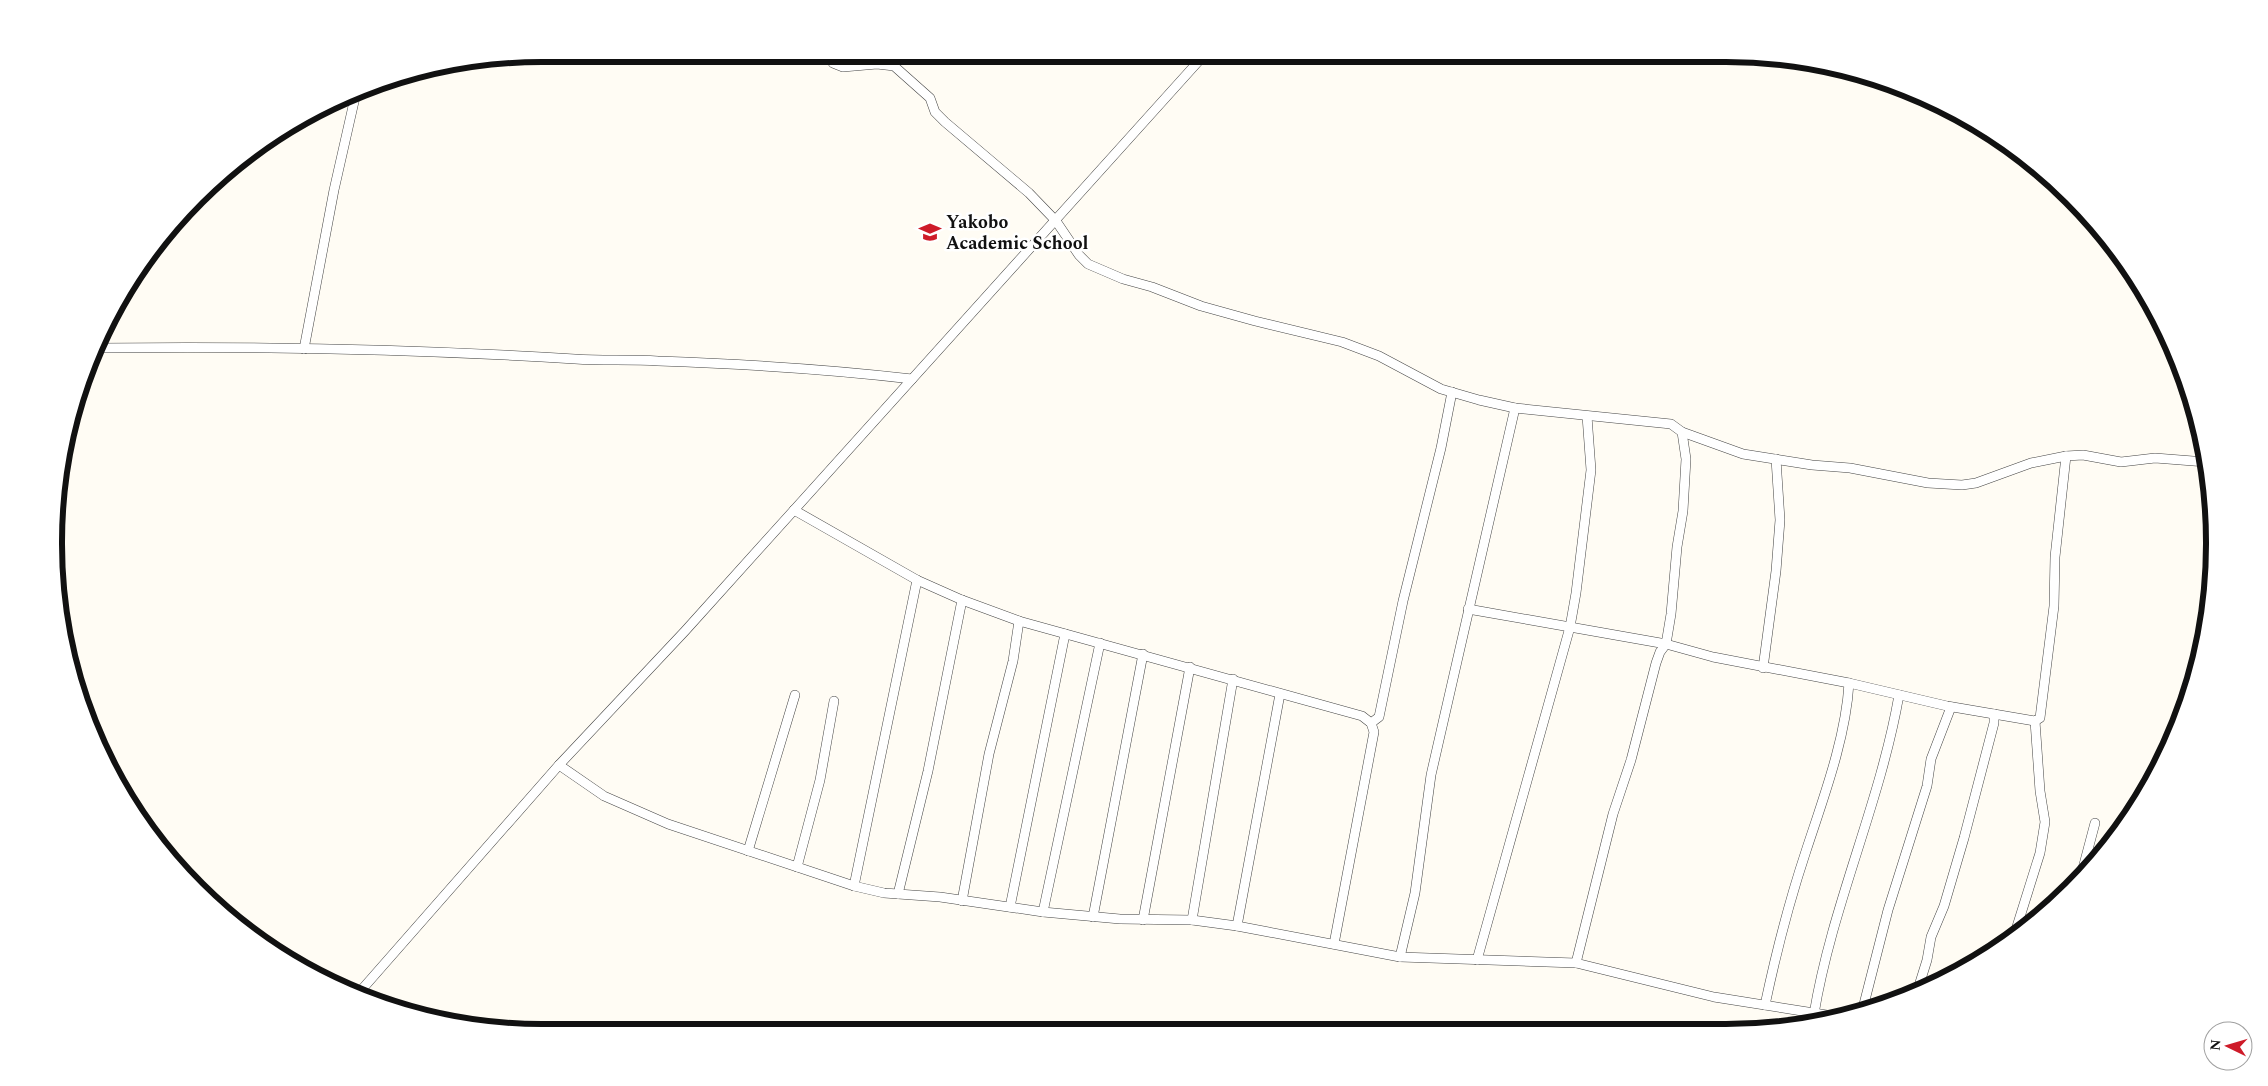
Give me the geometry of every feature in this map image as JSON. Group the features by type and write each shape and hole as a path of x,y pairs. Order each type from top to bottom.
{"street":[{"path":"832,62 843,67 876,64 894,66 930,98 935,112 945,122 1029,193 1056,220 1079,256 1088,264 1202,306 1354,346 1379,356 1425,381 1452,392 1515,408 1671,424 1682,432 1743,454 1857,469 1928,482 1962,485 1976,483 2031,464 2066,456 2083,455 2121,462 2155,458 2198,461"},
{"path":"363,989 559,765 685,631 1199,62"},
{"path":"304,349 334,190 354,101"},
{"path":"104,348 304,349 532,355 577,359 742,364 826,369 912,379"},
{"path":"1371,723 1379,717 1403,601 1434,476 1452,392"},
{"path":"1400,956 1414,893 1431,775 1515,408"},
{"path":"1478,960 1570,627 1591,470 1587,416"},
{"path":"1576,963 1613,814 1631,760 1656,663 1660,652 1666,644 1672,614 1677,547 1683,511 1686,459 1682,432"},
{"path":"1468,610 1666,644 1763,668 1849,683 1951,707 2035,720 2040,718 2054,606 2055,557 2066,456"},
{"path":"1763,668 1776,570 1780,520 1776,459"},
{"path":"794,510 917,580 962,600 1019,621 1362,716 1371,723 1374,732 1334,944"},
{"path":"854,886 917,580"},
{"path":"898,894 928,771 962,600"},
{"path":"962,901 989,754 1013,661 1019,621"},
{"path":"1010,907 1065,634"},
{"path":"1043,912 1100,643"},
{"path":"1093,917 1143,654"},
{"path":"1143,920 1190,667"},
{"path":"1192,920 1233,680"},
{"path":"1765,1005 1779,939 1828,784 1848,710 1849,683"},
{"path":"1238,926 1280,694"},
{"path":"748,850 795,695"},
{"path":"1814,1014 1819,982 1831,938 1890,741 1898,696"},
{"path":"797,867 820,780 834,700"},
{"path":"1864,1002 1888,910 1927,786 1931,759 1951,707"},
{"path":"1920,982 1927,960 1931,937 1944,906 1964,838 1994,723 1994,714"},
{"path":"2018,924 2040,854 2045,822 2040,790 2035,720"},
{"path":"559,765 568,773 616,802 668,824 854,886 884,893 1093,917 1192,920 1238,926 1400,956 1576,963 1714,997 1817,1014"},
{"path":"2085,861 2096,823"}],"place":[{"name":"Yakobo Academic School","path":"930,232"}]}
